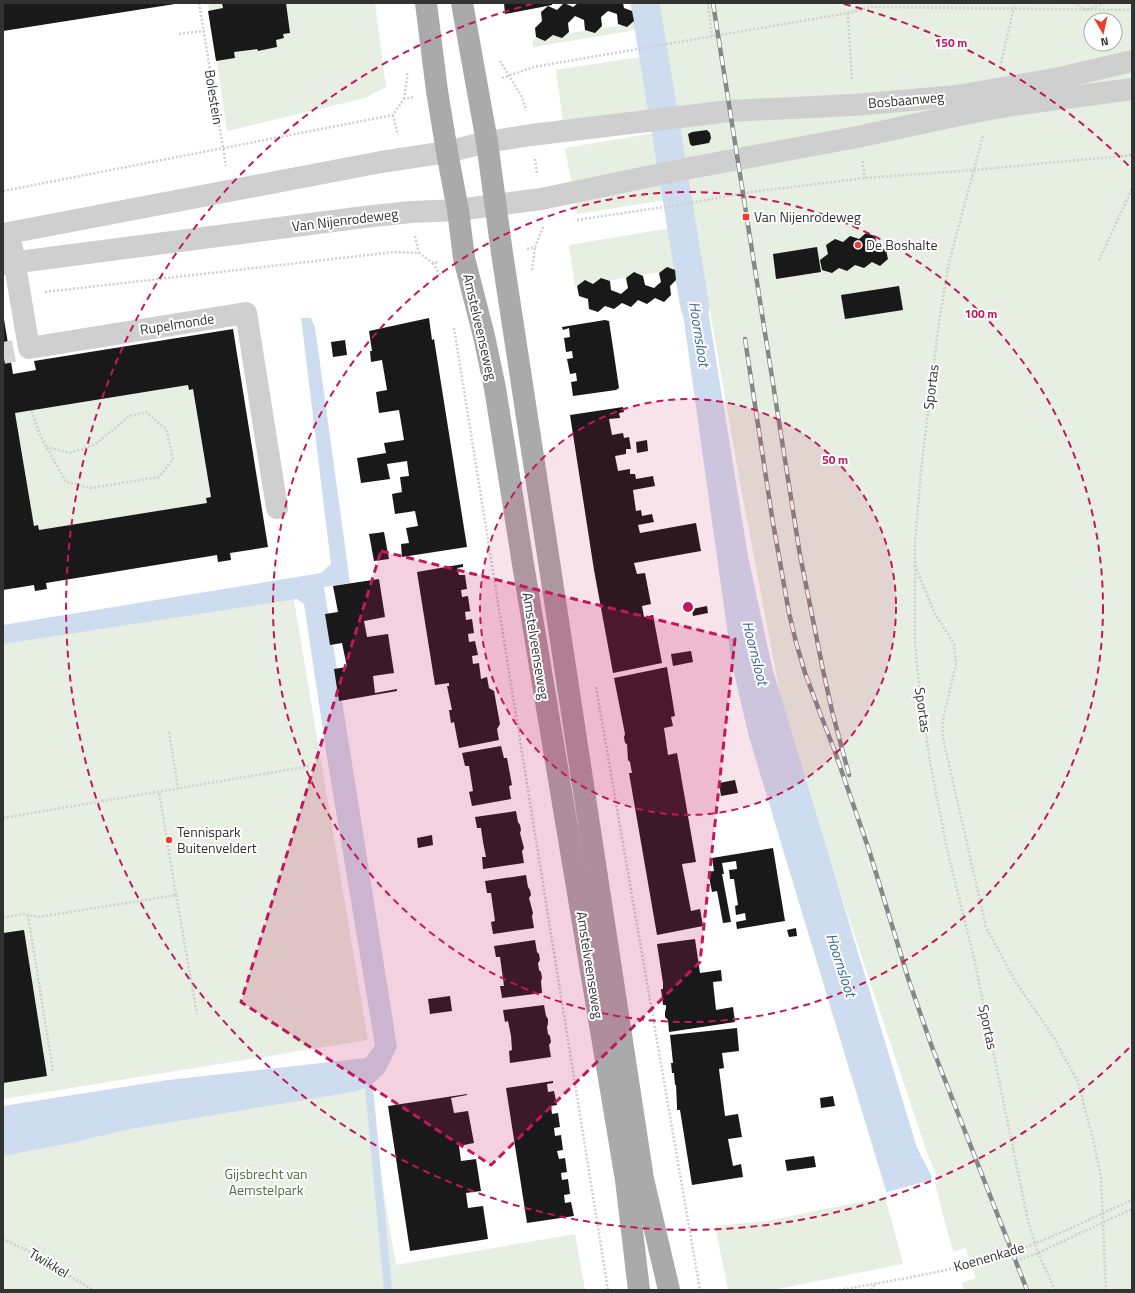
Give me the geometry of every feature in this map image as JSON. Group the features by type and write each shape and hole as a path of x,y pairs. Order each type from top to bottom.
{"main road":[{"name":"Amstelveenseweg","path":"426,3 464,258 484,336 495,388 524,572 626,1180 640,1290"},
{"name":"Amstelveenseweg","path":"462,3 487,142 509,301 643,1179 669,1290"}],"street":[{"name":"Bosbaanweg","path":"487,142 730,111 853,105 957,96 1060,78 1132,61"},
{"name":"Bosbaanweg","path":"685,169 857,137 1013,105 1132,89"},
{"path":"6,234 389,161 447,152 487,142"},
{"name":"Van Nijenrodeweg","path":"9,263 364,217 496,206 541,199 685,169"},
{"name":"Rupelmonde","path":"6,234 9,263 20,294 21,349 246,313 277,508"}],"path":[{"name":"Bolestein","path":"199,3 230,191"},
{"path":"708,3 712,36"},
{"path":"872,7 876,3"},
{"path":"1074,3 1086,10"},
{"path":"1086,10 1105,3"},
{"path":"510,77 534,67 848,13 872,7 1132,10"},
{"path":"179,34 204,31"},
{"path":"3,191 393,115"},
{"path":"575,220 667,207 743,193 858,179 1132,155"},
{"name":"Sportas","path":"974,170 948,266 920,470 914,563 915,644 921,704 930,762 948,854 974,958 1028,1221 1038,1253 1055,1290"},
{"path":"1099,260 1132,189"},
{"path":"531,276 535,247"},
{"path":"20,294 394,252 419,253"},
{"path":"433,263 443,281"},
{"path":"453,321 608,1290"},
{"path":"32,410 39,433 46,447 66,482 91,488 159,477 173,459 166,429 146,412 130,416 94,445 70,453 46,447"},
{"path":"914,563 934,612 954,644 956,664 943,719 943,738 986,927 1015,981 1053,1036 1078,1082 1092,1135 1100,1176 1106,1290"},
{"path":"595,681 700,1290"},
{"path":"169,732 178,788"},
{"path":"3,818 310,766"},
{"path":"159,792 197,1014"},
{"path":"3,918 23,914 39,917 176,895"},
{"path":"28,915 53,1072"},
{"name":"Koenenkade","path":"839,1290 961,1267 1013,1252 1035,1244 1132,1200"},
{"path":"1016,1261 1038,1253 1132,1209"},
{"name":"Twikkel","path":"3,1239 30,1252 93,1290"},
{"path":"871,1290 876,1283"}],"highlighted area":[{"path":"381,551 735,639 700,962 491,1165 241,1002"}],"green space":[{"path":"208,3 375,3 386,87 365,98 227,131"},
{"path":"657,3 1132,3 1132,1290 938,1290 976,1278 965,1248 938,1257 778,1289 728,1290 715,1226 767,1221 865,1201 882,1199 939,1181 927,1153 788,736 740,483 702,265 575,286 569,245 695,224 691,196 577,214 565,148 679,129 675,106 563,122 556,70 666,53 661,26 533,47 533,39 660,19"},
{"path":"188,385 189,390 193,389 211,497 207,503 39,530 38,525 34,526 15,413"},
{"name":"Tennispark Buitenveldert","path":"293,594 368,1040 3,1099 3,641"},
{"name":"Gijsbrecht van Aemstelpark","path":"361,1059 396,1265 575,1234 585,1290 3,1290 3,1112"}],"water":[{"path":"634,3 658,3 660,16 637,20"},
{"path":"701,267 748,556 772,667 917,1148 931,1175 941,1216 912,1290 886,1191 749,737 732,664 677,271"},
{"path":"301,318 311,318 315,327 350,583 324,587 397,1047 385,1072 369,1087 352,1092 130,1129 75,1142 3,1156 3,1106 168,1080 366,1058 375,1045 327,757 304,604 297,599 3,644 3,625 321,573 331,564"}],"pier":[{"path":"934,1179 964,1290 910,1290 884,1193"}],"building":[{"path":"3,3 175,3 175,4 3,31"},
{"path":"222,3 286,3 290,33 283,34 284,38 276,40 277,47 258,51 257,49 234,52 235,58 216,61 208,11 223,8"},
{"path":"504,3 552,3 552,5 505,14"},
{"path":"564,3 573,7 578,3 623,3 624,8 632,11 634,21 627,27 618,24 617,14 608,11 601,17 602,26 595,33 585,30 584,20 575,16 568,23 569,32 562,38 553,35 545,41 536,37 535,28 542,21 541,12 548,6 557,10"},
{"path":"707,130 710,133 711,138 709,143 692,146 690,144 688,134"},
{"path":"866,233 875,236 877,246 886,250 888,259 880,266 872,262 864,268 855,265 847,271 839,268 832,273 822,270 820,260 828,254 826,245 835,239 843,242 850,236 859,239"},
{"path":"817,247 821,272 776,279 773,254"},
{"path":"667,267 675,270 676,280 670,286 671,295 664,302 655,298 647,304 638,300 631,307 622,303 614,309 605,306 598,312 589,309 588,299 579,296 577,286 585,280 593,284 601,278 610,281 611,290 621,294 628,288 626,278 634,272 643,276 645,285 654,288 661,282 659,273"},
{"path":"899,286 903,310 845,319 841,295"},
{"path":"3,313 13,374 36,370 34,361 233,329 268,547 230,553 231,560 218,562 217,555 46,583 47,589 35,591 34,585 3,590","holes":["188,385 189,390 193,389 211,497 206,498 207,503 39,530 38,525 34,526 15,413"]},
{"path":"429,318 432,340 434,339 467,547 402,557 401,544 409,543 406,528 418,526 415,511 395,514 392,494 402,492 400,477 409,476 407,461 387,464 390,479 361,483 357,458 386,453 384,443 404,440 399,410 379,413 376,392 387,390 382,360 371,362 370,351 372,351 369,331"},
{"path":"605,320 609,321 619,388 616,390 573,396 571,382 577,381 576,373 570,374 567,359 573,358 572,351 566,352 564,338 570,337 569,328 563,330 562,327"},
{"path":"345,340 347,355 333,357 331,342"},
{"path":"623,407 624,412 619,413 620,418 609,419 612,435 623,433 624,438 629,437 631,449 626,449 626,454 615,456 618,471 630,469 630,474 635,474 636,479 653,476 655,486 633,490 636,511 641,510 642,516 652,514 654,522 638,525 640,533 696,523 701,551 634,563 637,574 645,573 651,604 642,606 644,617 653,615 662,663 613,673 594,570 570,415"},
{"path":"647,440 648,451 637,453 636,442"},
{"path":"384,532 389,559 374,561 369,534"},
{"path":"463,564 463,567 457,568 459,575 465,575 467,589 461,590 462,597 468,596 471,611 465,612 466,620 472,619 474,633 468,634 469,642 475,641 478,655 472,656 473,664 479,663 481,679 487,677 489,688 494,691 500,724 497,729 499,740 459,748 454,722 451,723 449,710 452,710 447,686 449,686 449,683 435,685 417,572"},
{"path":"379,579 385,617 364,621 367,637 388,634 394,673 373,676 375,693 397,689 397,691 339,701 334,669 347,667 342,643 330,645 325,614 338,612 333,586"},
{"path":"707,606 708,613 693,616 692,609"},
{"path":"691,651 693,662 673,666 671,654"},
{"path":"667,667 675,716 671,717 673,726 664,728 668,755 677,753 696,862 682,864 691,911 700,909 703,926 657,935 629,773 632,773 630,762 628,760 627,744 625,743 625,734 614,678"},
{"path":"501,746 504,758 507,758 512,785 509,786 511,799 472,806 469,792 473,791 469,766 465,766 462,753"},
{"path":"735,780 738,793 721,796 719,783"},
{"path":"516,811 524,848 522,851 524,863 483,869 482,857 486,857 481,828 477,828 475,817"},
{"path":"432,835 433,845 418,848 417,838"},
{"path":"773,848 785,921 737,929 736,922 746,920 745,913 736,915 735,906 738,905 734,879 730,879 729,870 737,869 736,861 722,863 724,874 722,874 731,922 723,923 717,891 712,892 708,872 714,871 712,858"},
{"path":"526,875 531,895 529,898 533,913 534,928 493,934 491,922 495,921 491,893 487,893 485,881"},
{"path":"796,928 797,936 789,937 787,930"},
{"path":"24,930 47,1076 3,1083 3,933"},
{"path":"695,939 700,973 721,970 722,981 713,982 716,1010 733,1007 735,1022 669,1032 668,1020 665,1017 666,1005 663,1005 661,989 663,989 663,983 657,944"},
{"path":"535,940 540,960 538,963 542,978 542,993 502,998 500,986 504,986 500,957 496,957 494,946"},
{"path":"450,996 452,1011 430,1014 428,999"},
{"path":"544,1005 548,1019 547,1027 551,1042 549,1045 551,1057 510,1063 509,1051 512,1050 511,1036 508,1021 505,1022 503,1010"},
{"path":"737,1028 739,1051 722,1053 724,1068 719,1069 725,1116 738,1114 742,1137 728,1139 733,1166 741,1164 743,1177 692,1185 680,1110 677,1110 676,1085 674,1073 672,1073 671,1063 673,1063 670,1035"},
{"path":"553,1081 553,1083 547,1084 548,1092 554,1091 557,1105 551,1106 552,1114 558,1113 560,1127 554,1128 555,1136 561,1135 563,1150 557,1151 559,1159 565,1158 567,1172 561,1173 562,1180 568,1179 570,1194 564,1195 565,1203 571,1202 574,1216 527,1223 506,1088"},
{"path":"467,1094 451,1098 454,1113 468,1111 474,1143 459,1146 461,1161 476,1159 481,1191 466,1193 468,1208 483,1206 488,1239 410,1251 388,1106"},
{"path":"833,1096 835,1106 821,1108 820,1098"},
{"path":"814,1156 816,1167 787,1171 785,1160"}],"waterway":[{"name":"Hoornsloot","path":"645,3 695,307"},
{"path":"369,1087 388,1289"}],"tunnel":[{"path":"3,353 14,351"}],"railway":[{"path":"713,3 800,555 832,711 849,775"},
{"path":"745,339 772,517 789,613 805,673 834,749 869,850 908,978 932,1047 1027,1290"}],"place":[{"name":"Van Nijenrodeweg","path":"746,217"},
{"name":"De Boshalte","path":"858,245"},
{"name":"Tennispark Buitenveldert","path":"169,840"}]}
